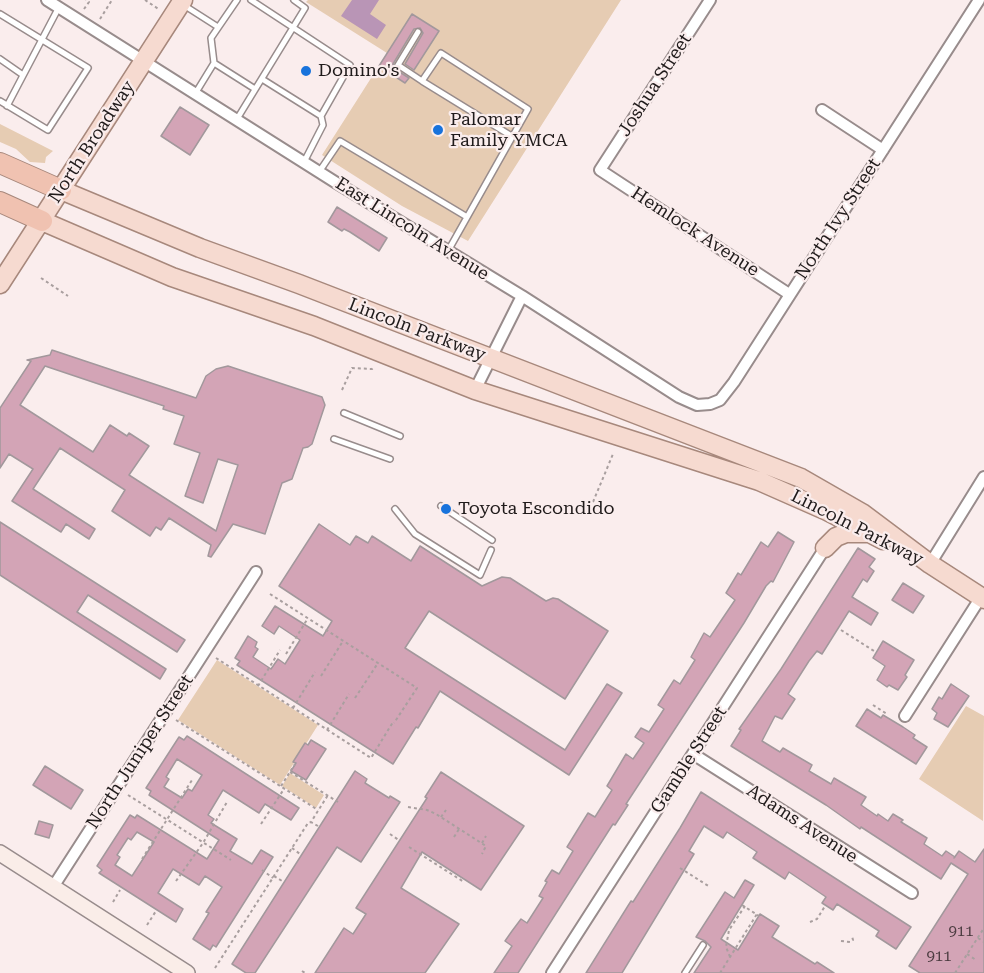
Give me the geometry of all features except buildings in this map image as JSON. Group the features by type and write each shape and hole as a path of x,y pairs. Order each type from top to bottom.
{"highway":[{"name":"Lincoln Parkway","path":"0,163 61,190"},
{"name":"Lincoln Parkway","path":"0,202 42,221"}],"main road":[{"name":"North Broadway","path":"0,284 182,2"},
{"name":"Lincoln Parkway","path":"61,190 200,248 801,478 862,513 930,564"},
{"name":"Lincoln Parkway","path":"42,221 172,277 315,326 475,390 759,481 827,511 930,564"},
{"path":"825,548 836,537 846,533 868,533"},
{"path":"930,564 982,598"},
{"path":"0,853 187,973"}],"street":[{"name":"East Lincoln Avenue","path":"47,0 319,172 522,296 679,397"},
{"name":"Joshua Street","path":"600,170 711,0"},
{"name":"North Ivy Street","path":"679,397 697,405 710,404 720,400 734,382 979,0"},
{"path":"822,110 883,150"},
{"name":"Hemlock Avenue","path":"600,170 789,294"},
{"path":"475,390 522,296"},
{"path":"930,564 984,477"},
{"name":"Gamble Street","path":"552,973 825,548"},
{"name":"North Juniper Street","path":"53,887 256,573"},
{"path":"905,716 982,598"},
{"name":"Adams Avenue","path":"693,754 912,893"}],"lane":[{"path":"195,94 214,63 211,38 237,0"},
{"path":"251,0 350,65 321,116 323,125 304,162"},
{"path":"237,119 305,8 294,0"},
{"path":"182,2 219,27"},
{"path":"7,106 59,7"},
{"path":"0,14 87,68 48,130 0,101"},
{"path":"418,32 398,65 513,137"},
{"path":"422,81 441,52 528,109 448,251"},
{"path":"0,60 24,75"},
{"path":"214,63 255,89"},
{"path":"262,79 321,116"},
{"path":"319,172 340,141 467,218"},
{"path":"344,413 400,436"},
{"path":"334,439 390,459"},
{"path":"441,506 492,540"},
{"path":"395,509 415,534 480,575 491,550"},
{"path":"685,973 703,945"}],"path":[{"path":"93,29 112,0"},
{"path":"40,278 68,296"},
{"path":"342,390 351,368 372,369 375,364"},
{"path":"593,502 614,454"},
{"path":"216,658 370,758 417,688 270,594"},
{"path":"286,654 308,618"},
{"path":"841,630 874,651"},
{"path":"321,676 343,641"},
{"path":"258,686 280,650"},
{"path":"355,698 378,663"},
{"path":"293,708 315,672"},
{"path":"327,730 349,694"},
{"path":"873,705 887,714"},
{"path":"176,720 318,810"},
{"path":"281,786 295,764"},
{"path":"290,771 338,802"},
{"path":"142,859 192,780"},
{"path":"261,824 284,789"},
{"path":"128,795 231,860"},
{"path":"215,968 328,795"},
{"path":"176,881 203,843 226,802"},
{"path":"408,807 427,810 482,843 486,846 482,854"},
{"path":"441,817 446,810"},
{"path":"311,822 318,826"},
{"path":"454,837 459,829"},
{"path":"390,834 400,841"},
{"path":"482,843 486,836"},
{"path":"409,847 464,882"},
{"path":"292,848 300,854"},
{"path":"680,868 710,887"},
{"path":"262,870 282,881"},
{"path":"113,902 120,890"},
{"path":"720,973 730,959 758,915 744,906 729,930 726,947 730,959"},
{"path":"810,922 817,919 825,906"},
{"path":"147,925 156,911"},
{"path":"957,973 984,928"},
{"path":"841,941 850,942 853,940 852,936"},
{"path":"978,938 984,942"},
{"path":"967,954 976,960"}],"shaded area":[{"name":"Palomar Family YMCA","path":"308,0 621,0 468,241 402,206 322,155 387,53 306,2"},
{"path":"352,0 379,0 370,14 386,25 377,39 341,16"},
{"path":"0,124 53,151 46,157 45,163 30,162 16,149 0,142"},
{"path":"217,660 318,725 280,785 178,720"},
{"path":"966,706 984,716 983,821 919,779"},
{"path":"290,773 324,795 316,808 282,786"}],"place":[{"name":"Domino's","path":"306,71"},
{"name":"Palomar Family YMCA","path":"438,130"},
{"name":"Toyota Escondido","path":"446,509"}]}
